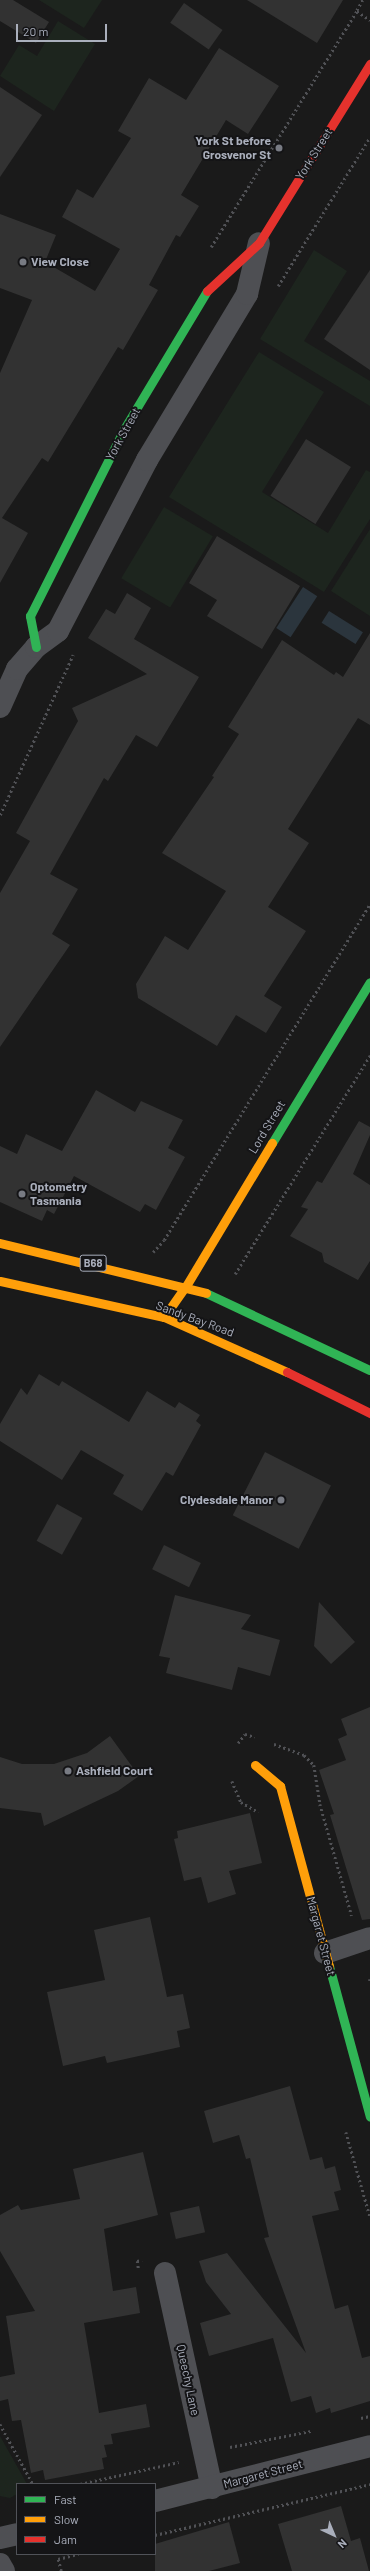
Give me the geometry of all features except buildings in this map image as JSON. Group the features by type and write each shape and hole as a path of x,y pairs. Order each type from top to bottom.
{"street":[{"name":"York Street","path":"36,647 30,616 124,429 210,284 259,243 370,64"},
{"name":"York Street","path":"0,707 8,666 58,631 147,460 247,294 259,243"},
{"name":"Lord Street","path":"164,1318 186,1286 370,982"},
{"name":"B68","path":"0,1243 186,1286 248,1309 370,1370"},
{"name":"Sandy Bay Road","path":"0,1281 164,1318 241,1349 370,1413"},
{"name":"Margaret Street","path":"255,1765 280,1786 370,2117"},
{"path":"325,1953 370,1938"},
{"name":"Queechy Lane","path":"165,2273 212,2488"},
{"name":"Margaret Street","path":"156,2501 212,2488 370,2446"},
{"path":"0,2538 16,2534"},
{"path":"0,2564 4,2571"}],"path":[{"path":"363,0 357,11 370,20"},
{"path":"277,288 370,137"},
{"path":"0,815 76,648"},
{"path":"151,1254 164,1240 370,904"},
{"path":"235,1275 370,1055"},
{"path":"355,2420 370,2416"},
{"path":"0,2424 32,2483"},
{"path":"228,2448 316,2430"},
{"path":"85,2483 178,2463 183,2458"},
{"path":"156,2535 370,2484"},
{"path":"62,2571 58,2559 74,2555"}],"shaded area":[{"path":"39,0 102,0 84,28"},
{"path":"58,21 95,44 54,111 0,76 19,45 37,56"},
{"path":"314,250 347,271 304,341 370,381 370,406 260,339"},
{"path":"259,352 324,392 262,492 328,533 366,470 370,472 370,519 324,592 169,497"},
{"path":"164,507 213,536 170,608 121,578"},
{"path":"370,529 370,616 331,591"},
{"path":"303,587 317,596 291,637 276,628"},
{"path":"329,611 363,632 356,644 322,623"},
{"path":"0,2436 26,2483 16,2483 16,2495 10,2498 0,2496"}],"traffic: fast":[{"path":"36,647 30,616 124,429 207,291"},
{"path":"272,1143 370,982"},
{"path":"206,1293 370,1370"},
{"path":"329,1966 370,2117"}],"traffic: slow":[{"path":"186,1286 272,1143"},
{"path":"0,1243 206,1293"},
{"path":"0,1281 164,1317 287,1372"},
{"path":"164,1317 186,1286"},
{"path":"255,1765 280,1786 329,1966"}],"traffic: jam":[{"path":"207,291 259,243 370,64"},
{"path":"287,1372 370,1413"}],"place":[{"name":"York St before Grosvenor St","path":"279,148"},
{"name":"View Close","path":"23,262"},
{"name":"Optometry Tasmania","path":"22,1194"},
{"name":"Clydesdale Manor","path":"281,1500"},
{"name":"Ashfield Court","path":"68,1771"}]}
